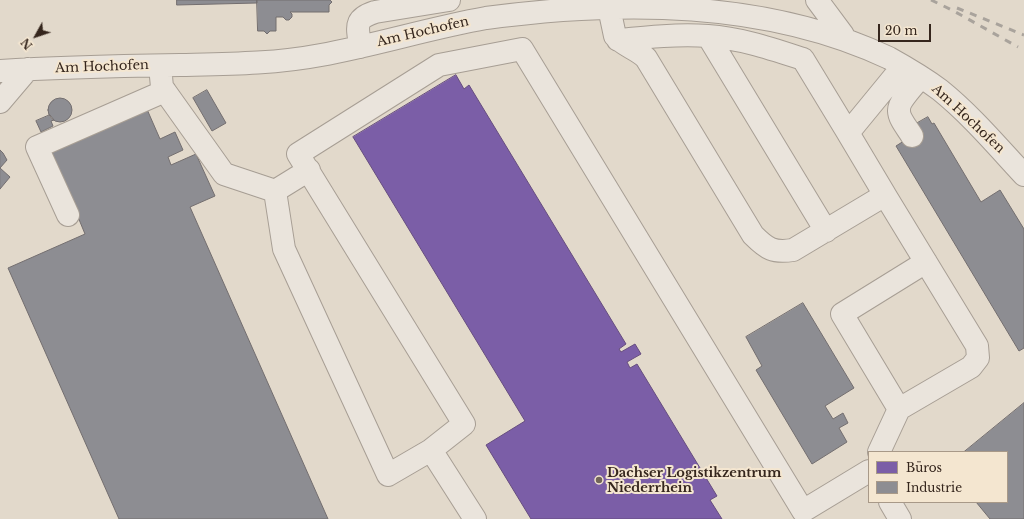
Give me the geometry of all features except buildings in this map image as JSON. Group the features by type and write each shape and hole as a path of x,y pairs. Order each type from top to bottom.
{"street":[{"path":"360,47 358,27 360,19 365,16 375,12 450,0"},
{"path":"464,0 468,22"},
{"path":"818,0 843,35"},
{"name":"Am Hochofen","path":"0,71 237,64 282,61 360,47 517,12 608,3 707,1 796,19 843,35 863,44 912,71 949,98 978,124 1024,175"},
{"path":"608,3 615,36 618,40 640,52 646,58 753,235 764,246 779,252 793,250 885,195"},
{"path":"618,40 661,36 708,36 761,45 803,59 977,346 978,358 971,367 899,409 879,451"},
{"path":"708,36 826,231"},
{"path":"275,191 284,249 388,475 431,450 464,424 298,154 440,65 522,49 805,515 868,472"},
{"path":"160,66 162,87 224,174 275,191"},
{"path":"0,102 28,69"},
{"path":"848,133 912,71"},
{"path":"912,71 899,110 901,117 912,136"},
{"path":"68,215 37,147 165,91"},
{"path":"275,191 309,170"},
{"path":"899,409 842,314 926,262"},
{"path":"431,450 476,519"},
{"path":"891,503 900,519"}],"railway":[{"path":"931,0 1018,47"},
{"path":"957,8 1024,35"}],"place":[{"name":"Dachser Logistikzentrum Niederrhein","path":"599,480"}]}
